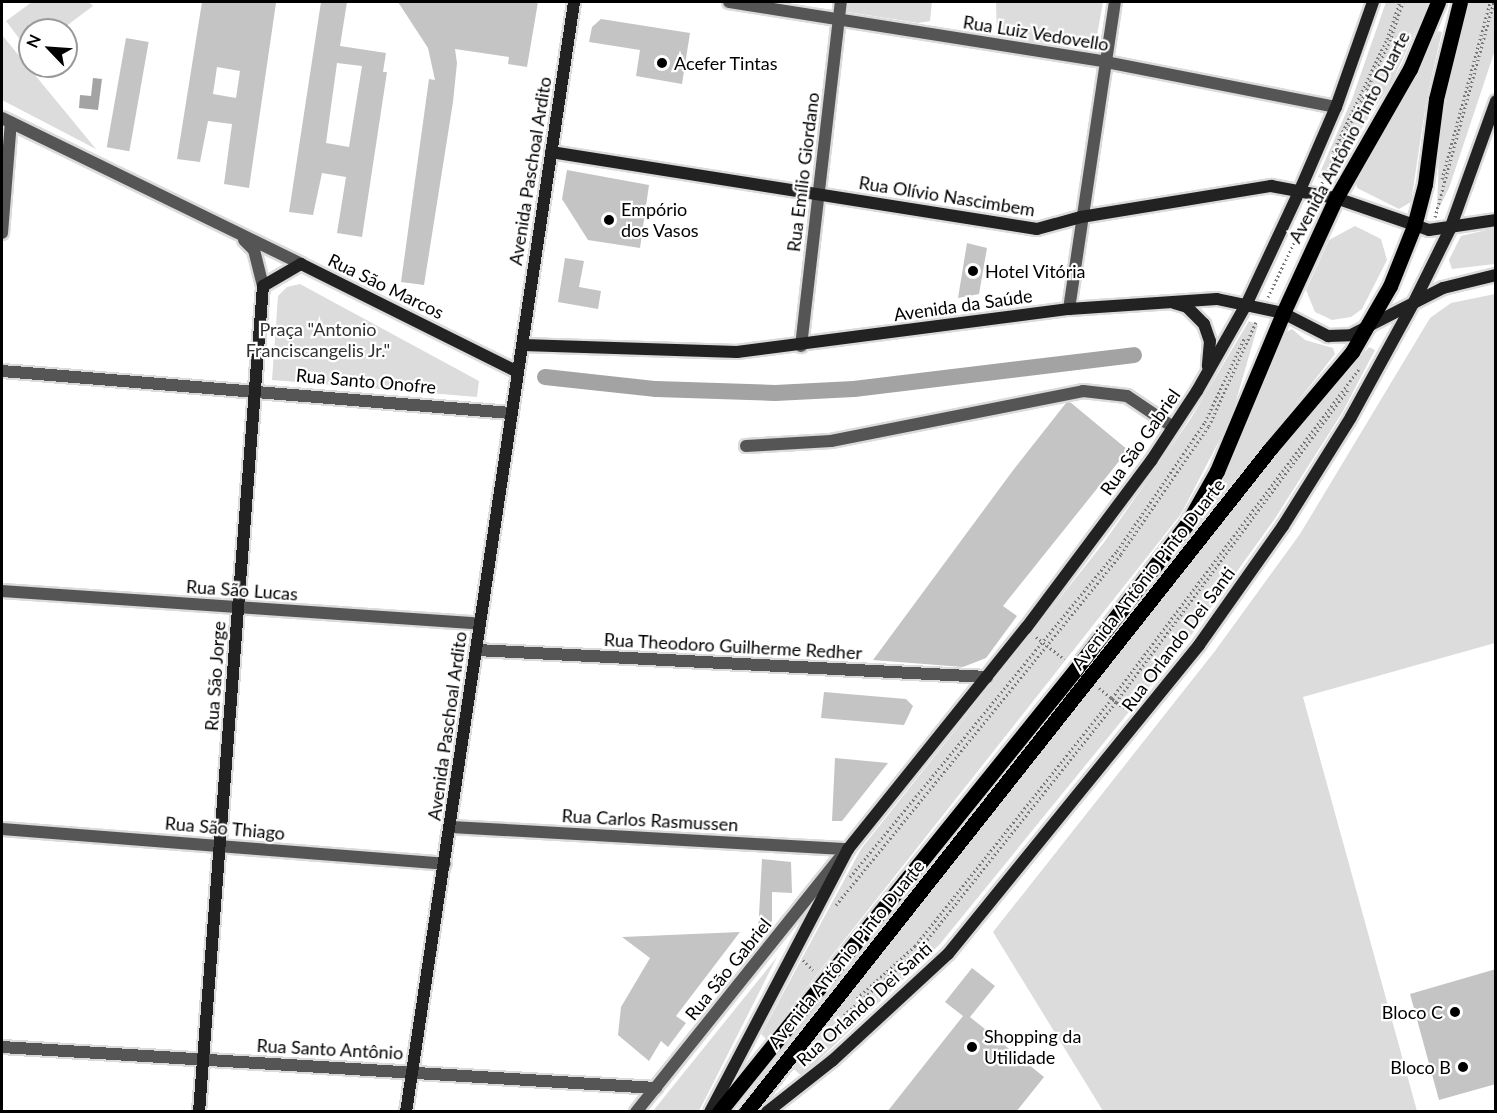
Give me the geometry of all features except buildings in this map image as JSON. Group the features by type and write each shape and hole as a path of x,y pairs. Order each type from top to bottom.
{"main road":[{"name":"Avenida Paschoal Ardito","path":"406,1112 451,827 574,2"},
{"name":"Rua São Gabriel","path":"710,1112 848,849 987,677 1096,536 1173,427 1205,376 1247,303 1300,190 1336,107 1372,2"},
{"name":"Avenida Antônio Pinto Duarte","path":"719,1112 1076,669 1187,524 1226,453 1283,313 1336,198 1410,69 1438,2"},
{"name":"Avenida Antônio Pinto Duarte","path":"746,1112 1270,449 1336,373 1364,331 1425,229 1425,184 1436,99 1460,2"},
{"name":"Rua Orlando Dei Santi","path":"767,1112 833,1060 948,954 1139,721 1283,526 1351,417 1414,302 1450,229 1496,101"},
{"name":"Rua Olívio Nascimbem","path":"551,152 1036,229 1081,217 1245,188 1300,190 1336,198"},
{"path":"1336,198 1425,229 1450,229 1496,220"},
{"path":"263,286 301,264"},
{"name":"Rua São Marcos","path":"301,264 518,372"},
{"name":"Avenida da Saúde","path":"523,345 737,352 801,346 1069,309 1217,299 1247,303 1283,313 1328,336 1364,331 1414,302 1461,282 1496,275"},
{"name":"Rua São Jorge","path":"199,1112 263,286"},
{"path":"1167,301 1187,307 1204,324 1210,341 1205,376"},
{"path":"494,360 507,359 523,345"}],"street":[{"name":"Rua Luiz Vedovello","path":"729,2 1106,62 1336,107"},
{"name":"Rua Emílio Giordano","path":"801,346 841,2"},
{"path":"1069,309 1115,2"},
{"path":"2,234 6,120"},
{"name":"Rua São Marcos","path":"6,120 301,264"},
{"name":"Rua São Marcos","path":"237,233 254,250 263,286"},
{"name":"Rua Santo Onofre","path":"2,371 255,389 511,413"},
{"path":"746,446 831,441 1083,391 1127,396 1173,427"},
{"name":"Rua São Lucas","path":"2,591 480,624"},
{"name":"Rua Theodoro Guilherme Redher","path":"477,650 987,677"},
{"name":"Rua Carlos Rasmussen","path":"451,827 848,849"},
{"name":"Rua São Thiago","path":"2,829 445,864"},
{"name":"Rua São Gabriel","path":"636,1112 848,849"},
{"name":"Rua Santo Antônio","path":"2,1047 656,1088"}],"path":[{"path":"841,888 1044,643 1182,460 1205,422 1390,41 1401,2"},
{"path":"1425,229 1492,2"},
{"path":"833,909 1048,646 1187,462 1209,426 1261,308"},
{"path":"1363,365 1116,702 918,950 835,1021 915,946 1112,699 1363,365"},
{"path":"1030,632 1064,660"},
{"path":"1093,683 1124,708"}],"green space":[{"path":"32,2 89,2 93,6 77,18 18,18 18,37 6,21"},
{"path":"849,2 932,2 930,21 918,23 847,12"},
{"path":"996,2 1103,2 1095,47 997,39"},
{"path":"1386,2 1429,2 1392,82 1328,180 1318,177 1352,99"},
{"path":"1470,2 1495,2 1495,50 1449,188 1437,212 1439,147 1447,97"},
{"path":"1438,31 1442,32 1427,97 1411,202 1399,209 1357,188 1355,179 1410,90"},
{"path":"2,35 18,54 18,78 37,78 96,149 2,100"},
{"path":"1355,226 1381,239 1387,260 1362,309 1351,317 1332,320 1315,312 1306,290 1329,240"},
{"path":"1495,228 1495,264 1452,269 1449,260 1461,236"},
{"name":"Praça \"Antonio Franciscangelis Jr.\"","path":"300,284 479,381 477,397 272,380 278,296 287,287"},
{"path":"1495,294 1495,643 1303,697 1417,1111 1103,1111 993,932 1215,651 1300,534 1430,318 1451,303"},
{"path":"1249,321 1258,325 1231,418 1181,514 766,1039 761,1034 861,849 1105,541 1191,418"},
{"path":"1292,329 1305,340 1333,348 1335,354 1202,523 1284,333"},
{"path":"1369,347 1375,350 1342,413 1274,520 1189,638 940,944 802,1076 791,1067 1278,454"},
{"path":"777,957 699,1111 653,1111"}],"shaded area":[{"path":"93,78 102,79 98,110 79,108 80,95 91,96"}],"waterway":[{"path":"545,377 656,389 775,393 854,389 1134,355"}],"place":[{"name":"Acefer Tintas","path":"662,63"},
{"name":"Empório dos Vasos","path":"609,220"},
{"name":"Hotel Vitória","path":"973,271"},
{"name":"Bloco C","path":"1455,1012"},
{"name":"Shopping da Utilidade","path":"972,1047"},
{"name":"Bloco B","path":"1463,1067"}]}
